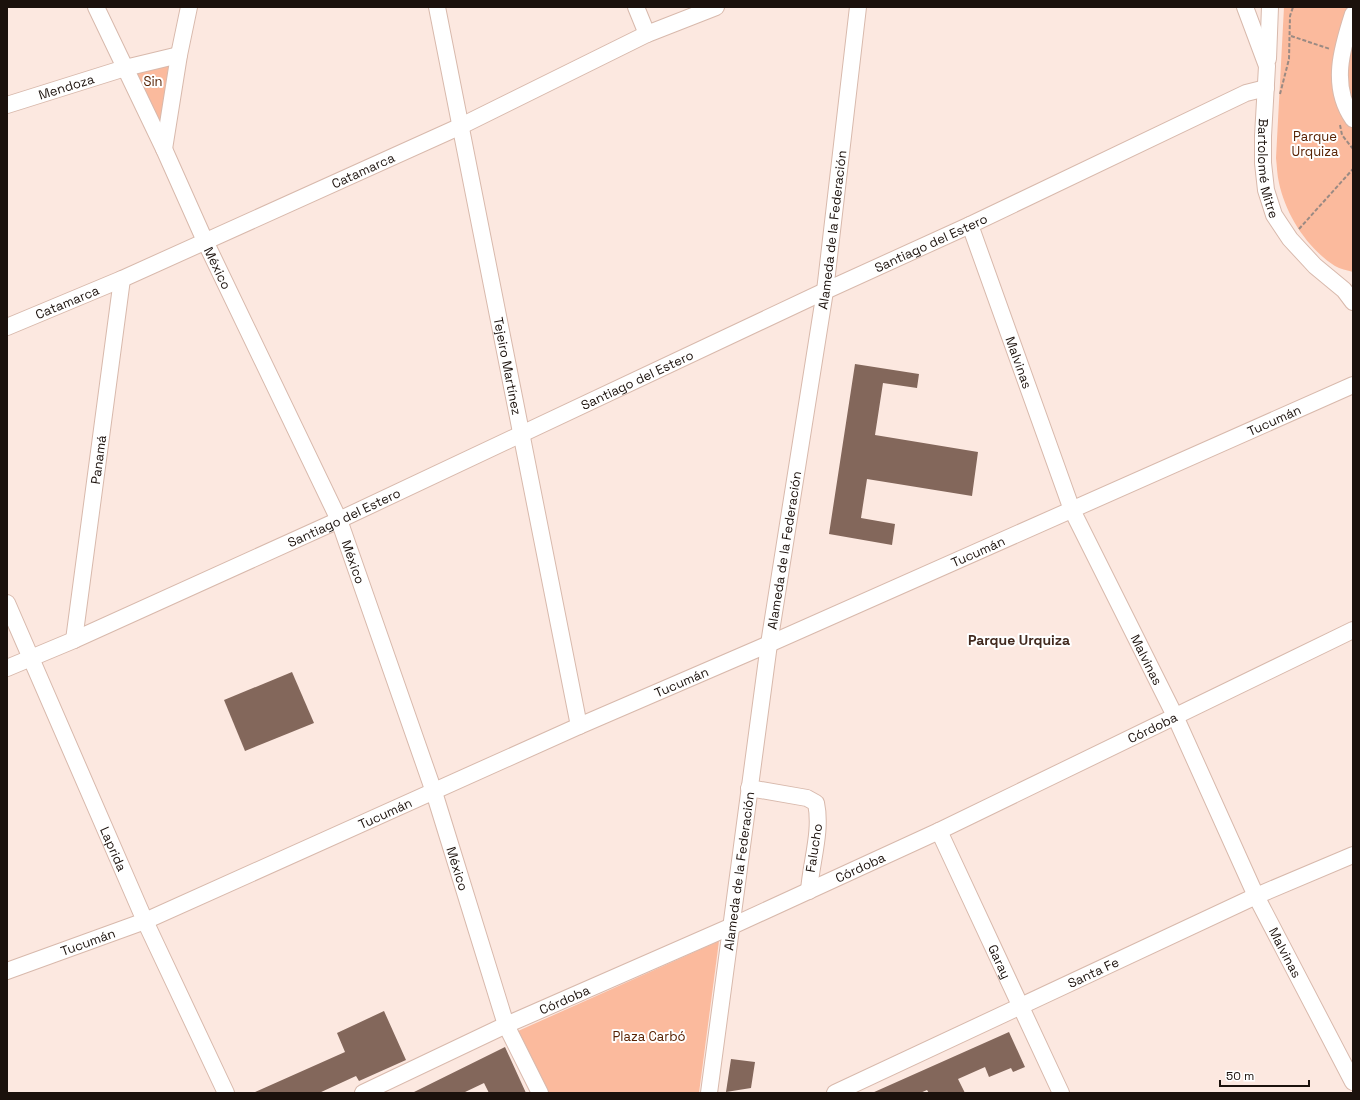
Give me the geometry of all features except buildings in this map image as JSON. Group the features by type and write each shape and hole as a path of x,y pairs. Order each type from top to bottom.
{"street":[{"name":"México","path":"96,7 164,149 205,241 339,520 434,792 506,1025 540,1093"},
{"path":"164,149 179,55 189,7"},
{"name":"Tejeiro Martínez","path":"437,7 579,726"},
{"path":"636,7 647,34"},
{"name":"Catamarca","path":"7,327 122,278 461,126 647,34 716,7"},
{"name":"Alameda de la Federación","path":"708,1093 732,926 769,644 825,291 858,7"},
{"name":"Bartolomé Mitre","path":"1245,7 1268,66 1263,136 1266,190 1274,215 1290,239 1315,266 1350,295"},
{"path":"1268,66 1270,7"},
{"path":"1353,14 1344,42 1339,79 1341,93 1348,112 1353,119"},
{"name":"Mendoza","path":"7,105 125,68 179,55"},
{"name":"Santiago del Estero","path":"7,668 74,640 339,520 825,291 970,225 1246,93 1266,88"},
{"name":"Malvinas","path":"970,225 1072,510 1176,716 1256,896 1353,1082"},
{"name":"Panamá","path":"74,640 122,278"},
{"name":"Tucumán","path":"7,971 145,921 579,726 769,644 1353,385"},
{"name":"Laprida","path":"7,603 145,921 226,1093"},
{"name":"Córdoba","path":"363,1093 506,1025 809,891 939,830 1353,630"},
{"name":"Falucho","path":"749,788 807,798 816,803 819,817 810,870 809,891"},
{"name":"Garay","path":"939,830 1061,1093"},
{"name":"Santa Fe","path":"835,1093 1019,1005 1256,896 1353,855"}],"path":[{"path":"1279,98 1289,59 1291,36 1290,16 1293,7"},
{"path":"1291,36 1335,50"},
{"path":"1290,239 1353,169"}],"green space":[{"name":"Parque Urquiza","path":"1284,7 1353,7 1353,272 1335,266 1315,250 1292,219 1282,195 1277,174 1276,158"},
{"name":"Sin","path":"169,62 160,130 132,71"},
{"name":"Plaza Carbó","path":"719,941 699,1093 546,1093 518,1031"}],"district":[{"name":"Parque Urquiza","path":"1019,640"}]}
